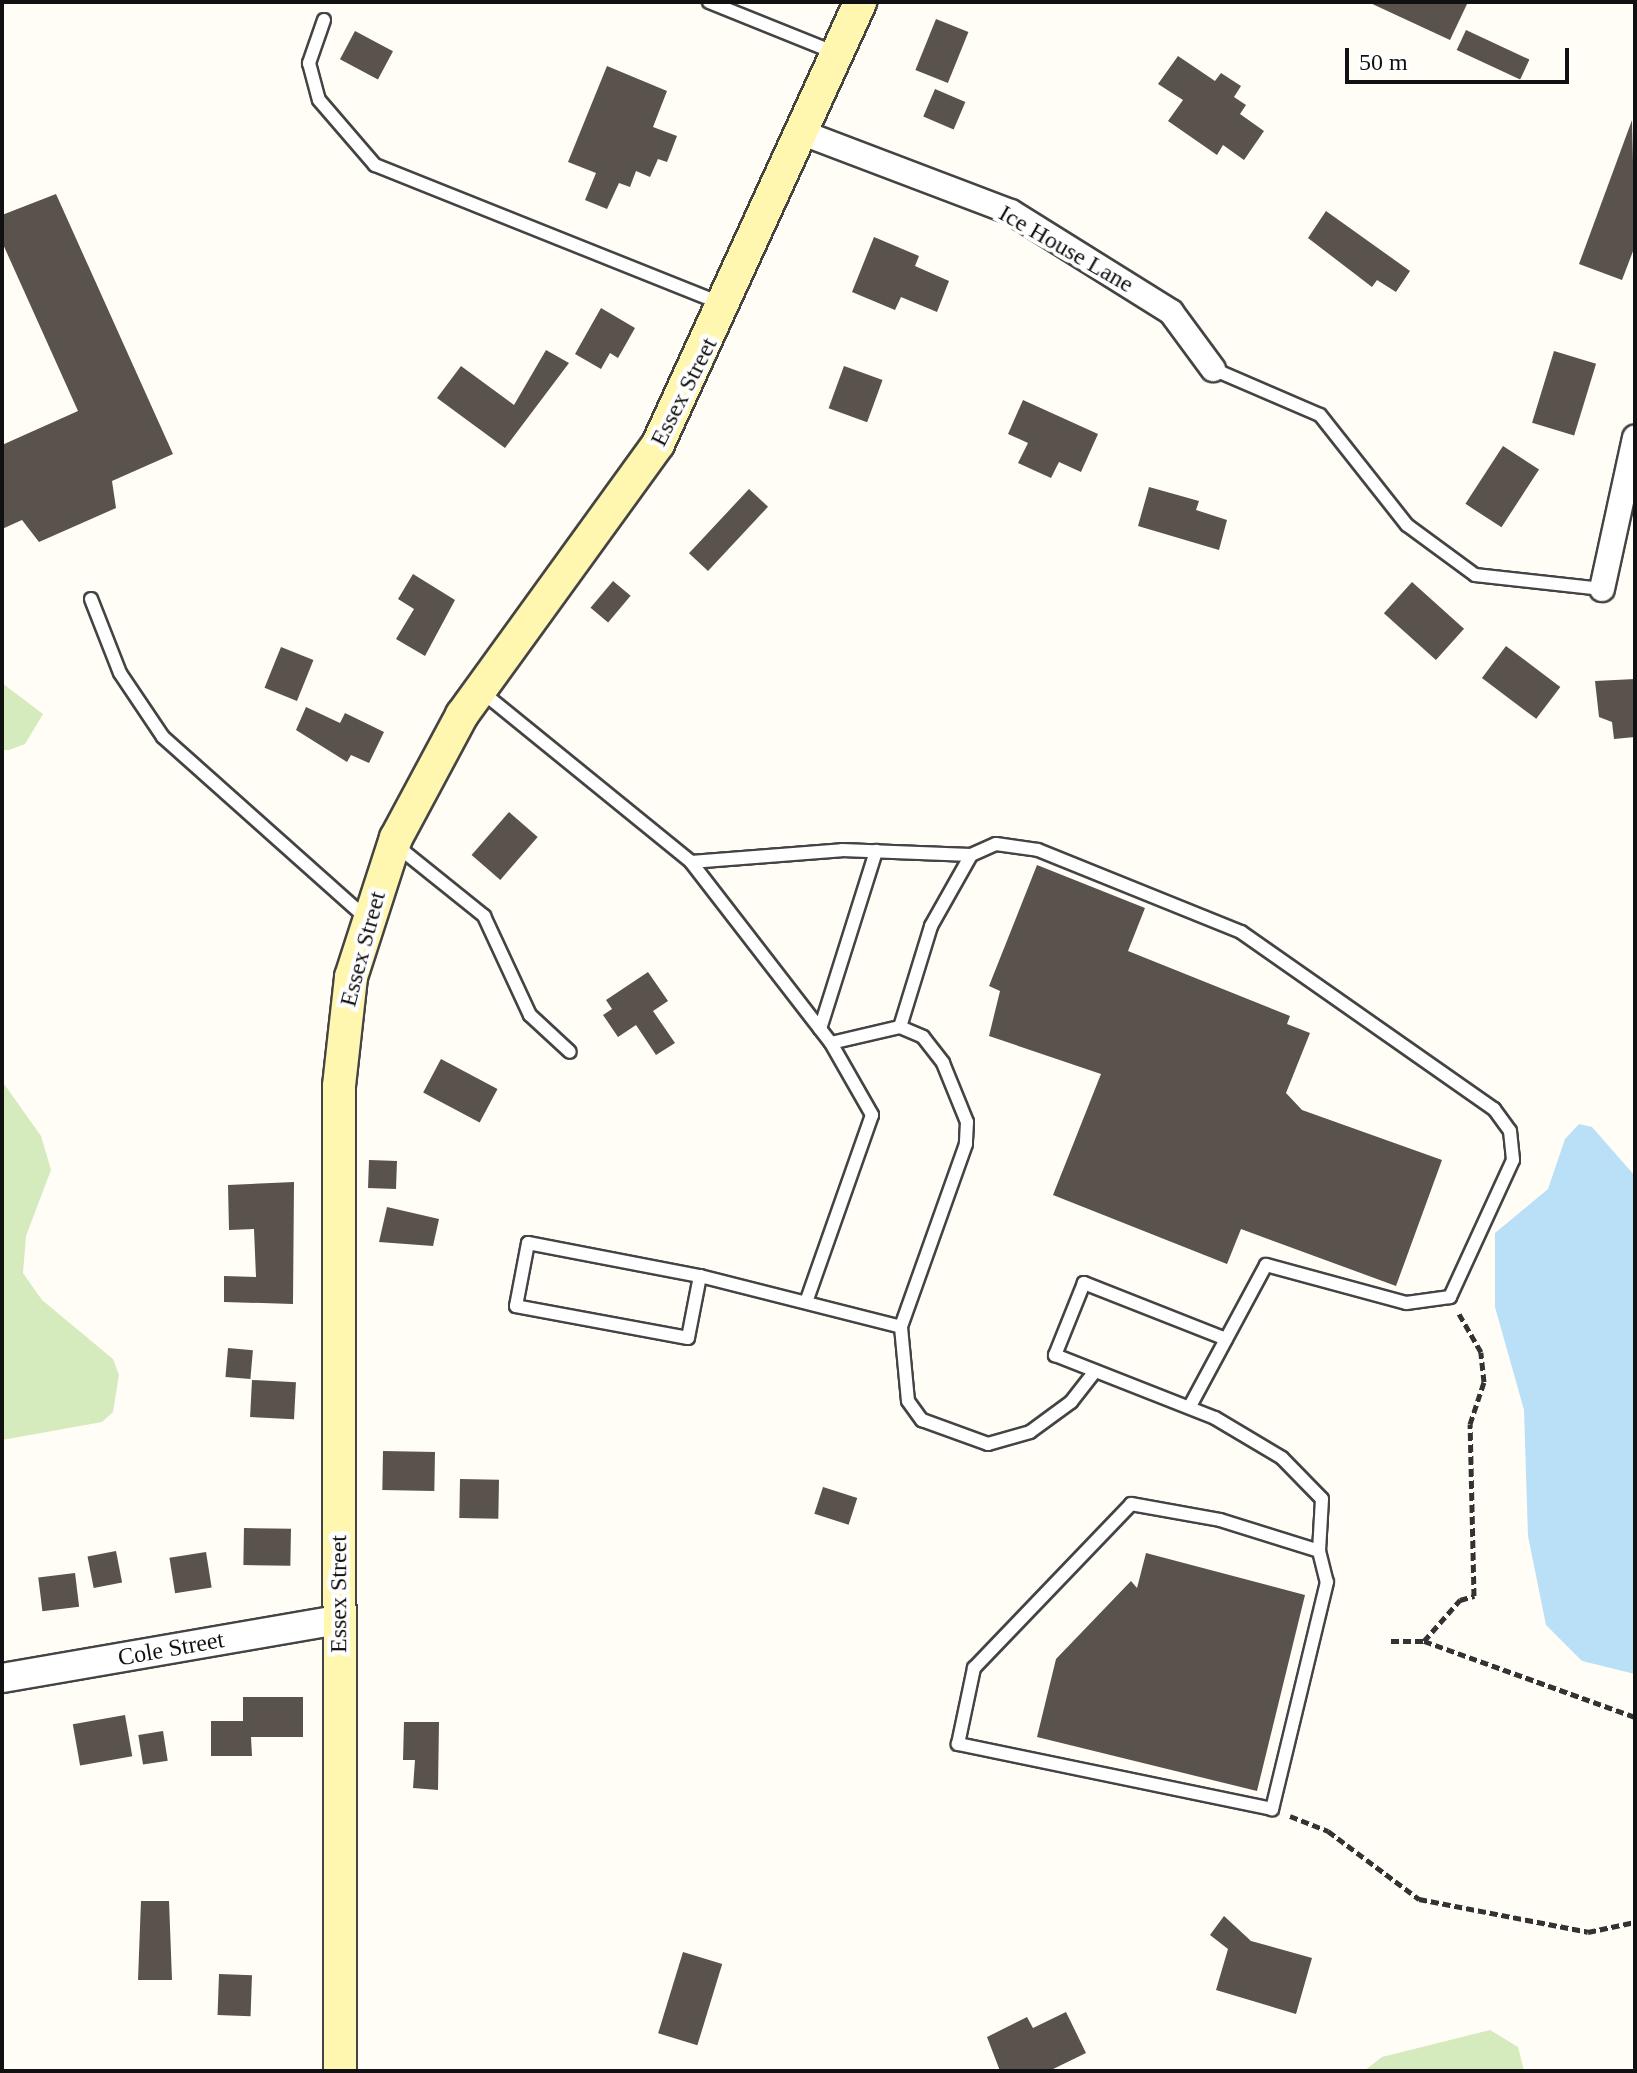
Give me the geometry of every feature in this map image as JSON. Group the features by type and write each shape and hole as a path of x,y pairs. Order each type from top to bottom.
{"main road":[{"name":"Essex Street","path":"340,2071 339,1086 351,977 394,844 480,690 627,493 727,306 860,2"}],"street":[{"name":"Ice House Lane","path":"803,133 1011,212 1171,312 1213,369"},
{"path":"1602,589 1635,438"},
{"name":"Cole Street","path":"2,1678 339,1620"}],"lane":[{"path":"709,2 837,54"},
{"path":"324,20 309,63 319,100 375,165 727,306"},
{"path":"1213,369 1320,415 1407,525 1475,575 1602,589"},
{"path":"91,599 120,673 163,737 229,804 368,919"},
{"path":"480,690 691,862 831,1043 872,1115 807,1300"},
{"path":"394,844 484,916 530,1015 570,1052"},
{"path":"691,862 876,851 971,855 996,844 1038,850 1241,932 1494,1109 1510,1131 1513,1160 1450,1297 1406,1303 1266,1265 1190,1406"},
{"path":"820,1029 876,851"},
{"path":"900,1027 931,926 971,855"},
{"path":"831,1043 900,1027 923,1037 943,1063 967,1122 966,1144 901,1327 908,1401 944,1432 988,1444 1030,1432 1071,1402 1095,1371"},
{"path":"700,1276 688,1338 516,1306 528,1243 700,1276 807,1300 901,1327"},
{"path":"1226,1339 1084,1283 1055,1355 1190,1406 1312,1484 1325,1519 1319,1551 1327,1582 1272,1809 958,1744 974,1668 1131,1504 1220,1520 1319,1551"}],"path":[{"path":"1424,1641 1460,1600 1474,1596 1477,1567 1470,1424 1483,1367 1450,1297"},
{"path":"1391,1641 1424,1641 1635,1717"},
{"path":"1272,1809 1328,1831 1419,1899 1588,1932 1635,1922"}],"green space":[{"path":"2,683 43,714 25,744 9,750 2,750"},
{"path":"2,1081 41,1136 51,1170 26,1236 23,1273 42,1300 113,1359 119,1375 113,1412 102,1422 2,1440"},
{"path":"1490,2030 1518,2047 1524,2071 1364,2071 1382,2057"}],"water":[{"path":"1579,1124 1592,1127 1635,1176 1635,1674 1582,1661 1546,1625 1528,1536 1524,1410 1495,1307 1495,1233 1548,1189 1565,1139"}],"building":[{"path":"1368,2 1468,2 1450,40"},
{"path":"936,19 968,32 948,83 915,70"},
{"path":"1466,30 1529,60 1520,80 1457,50"},
{"path":"355,31 393,51 378,79 340,59"},
{"path":"1178,56 1215,81 1221,73 1241,86 1234,97 1246,105 1240,114 1264,131 1244,160 1223,145 1217,155 1168,121 1183,100 1158,84"},
{"path":"607,66 667,91 653,127 677,136 667,162 658,159 650,177 636,171 630,187 619,183 607,209 585,200 596,173 568,162"},
{"path":"935,89 965,102 954,130 923,117"},
{"path":"1632,120 1635,246 1622,280 1579,264"},
{"path":"56,194 173,454 112,481 116,508 39,542 22,520 2,529 2,445 78,411 2,242 2,215"},
{"path":"1326,211 1410,271 1396,292 1377,280 1372,287 1308,238"},
{"path":"874,237 919,256 915,266 949,281 937,312 901,297 895,310 852,292"},
{"path":"601,308 635,328 618,358 610,353 601,369 575,354"},
{"path":"546,350 569,363 505,448 437,398 461,366 514,405"},
{"path":"1554,351 1596,364 1574,436 1532,423"},
{"path":"844,366 883,380 867,422 829,408"},
{"path":"1023,400 1098,434 1081,472 1059,462 1051,478 1018,463 1028,443 1008,434"},
{"path":"1503,446 1539,469 1501,527 1465,504"},
{"path":"1149,487 1199,501 1196,510 1227,520 1219,550 1138,526"},
{"path":"749,489 768,507 708,571 689,553"},
{"path":"413,574 455,600 425,656 396,639 414,609 398,599"},
{"path":"613,581 631,596 608,623 591,608"},
{"path":"1412,582 1464,629 1436,660 1384,613"},
{"path":"1506,646 1560,687 1536,719 1482,678"},
{"path":"281,647 313,660 297,701 265,688"},
{"path":"1635,679 1635,737 1614,739 1612,722 1599,717 1595,681"},
{"path":"306,707 340,723 345,713 384,732 369,763 351,755 347,762 296,730"},
{"path":"509,812 538,837 500,880 472,855"},
{"path":"1037,865 1145,908 1128,951 1290,1016 1287,1024 1310,1033 1286,1093 1302,1110 1442,1160 1396,1286 1241,1229 1227,1264 1053,1195 1101,1074 989,1036 1000,991 989,986"},
{"path":"648,972 668,1001 653,1011 675,1043 656,1055 636,1025 618,1037 603,1015 612,1009 606,1000"},
{"path":"441,1059 498,1089 480,1123 423,1093"},
{"path":"369,1160 397,1161 396,1189 368,1188"},
{"path":"294,1182 293,1304 224,1302 224,1276 256,1277 254,1229 229,1230 228,1185"},
{"path":"387,1207 439,1219 433,1246 379,1242"},
{"path":"228,1348 253,1350 250,1379 225,1377"},
{"path":"252,1380 296,1382 294,1419 250,1417"},
{"path":"383,1451 435,1452 434,1491 382,1490"},
{"path":"460,1479 499,1480 498,1519 459,1518"},
{"path":"823,1487 857,1498 849,1525 814,1514"},
{"path":"244,1528 291,1529 290,1566 243,1565"},
{"path":"116,1551 122,1582 94,1588 88,1557"},
{"path":"206,1552 212,1588 175,1593 169,1558"},
{"path":"1146,1553 1305,1595 1257,1791 1037,1737 1056,1659 1131,1581 1137,1588"},
{"path":"75,1573 79,1607 42,1611 38,1578"},
{"path":"243,1697 303,1697 303,1737 251,1737 252,1756 211,1756 211,1721 243,1721"},
{"path":"125,1715 132,1756 80,1766 73,1724"},
{"path":"404,1722 439,1722 438,1790 413,1788 415,1760 403,1760"},
{"path":"163,1731 168,1761 143,1765 138,1735"},
{"path":"141,1901 169,1901 172,1980 138,1980"},
{"path":"1224,1916 1251,1941 1312,1958 1296,2014 1216,1990 1228,1949 1210,1935"},
{"path":"683,1952 722,1964 697,2045 658,2033"},
{"path":"219,1974 252,1975 251,2016 218,2015"},
{"path":"1066,2012 1086,2053 1049,2071 1000,2071 987,2037 1027,2017 1033,2028"}]}
